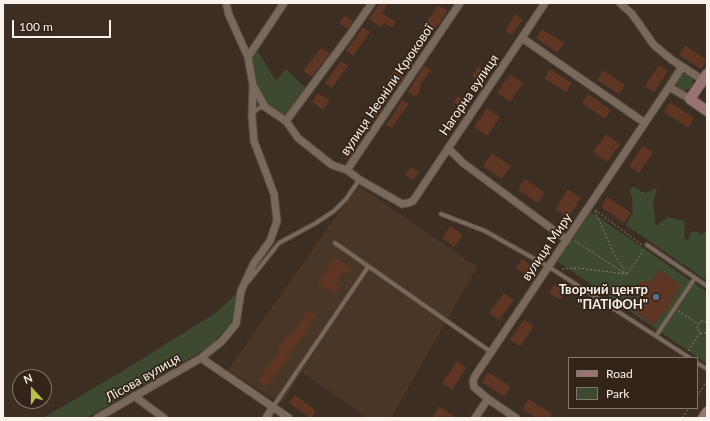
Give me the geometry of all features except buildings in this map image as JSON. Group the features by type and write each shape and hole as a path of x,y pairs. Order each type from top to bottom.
{"street":[{"path":"226,3 229,15 248,57 253,85 265,107 286,121 298,138 332,165 347,170 360,180"},
{"path":"248,57 284,3"},
{"path":"286,121 372,3"},
{"name":"вулиця Неоніли Крюкової","path":"347,170 460,3"},
{"name":"Нагорна вулиця","path":"360,180 402,204 413,200 545,3"},
{"path":"620,3 632,14 654,45 682,67 705,77 690,99"},
{"path":"522,38 645,123"},
{"name":"вулиця Миру","path":"488,399 476,390 473,382 475,376 551,268 568,238 682,67"},
{"name":"Лісова вулиця","path":"97,418 201,358 222,341 236,324 241,291 254,262 270,241 277,221 274,194 254,141 253,85"},
{"path":"668,87 690,99 707,111"},
{"path":"448,148 463,162 568,238"},
{"path":"201,358 289,418"},
{"path":"134,396 164,418"},
{"path":"475,418 488,399 516,418"},
{"path":"266,418 273,407"},
{"path":"703,418 707,412"}],"lane":[{"path":"253,113 259,108 265,107"},
{"path":"241,291 279,243 316,223 334,211 346,199 360,180"},
{"path":"441,214 485,231 551,268 688,357"},
{"path":"335,243 492,352"},
{"path":"647,245 707,286"},
{"path":"273,407 368,267"},
{"path":"656,336 695,278"},
{"path":"698,364 707,369"}],"path":[{"path":"627,274 614,254 595,210 641,245 647,245"},
{"path":"568,238 627,274"},
{"path":"627,274 647,245"},
{"path":"551,268 578,268 627,274"},
{"path":"675,308 698,324"},
{"path":"698,324 702,321 707,322"},
{"path":"698,324 697,328 700,332"},
{"path":"700,332 707,332"},
{"path":"685,355 700,332"},
{"path":"698,394 707,381"},
{"path":"682,418 688,409"}],"shaded area":[{"path":"358,185 477,267 391,418 367,418 302,372 281,404 228,370"}],"green space":[{"path":"257,50 276,81 286,69 307,89 286,115 267,105 257,84 252,61"},
{"path":"682,74 688,74 693,79 691,88 688,90 682,90 677,85 677,79"},
{"path":"633,187 645,193 655,189 657,190 653,202 656,226 668,217 685,221 684,237 687,241 691,232 696,231 701,235 707,230 707,281 626,225 633,212 632,197 629,191"},
{"path":"591,212 707,292 707,364 698,357 557,261"},
{"path":"237,293 231,324 209,347 86,418 43,418 121,372 217,312"}],"place":[{"name":"Творчий центр \"ПАТІФОН\"","path":"656,297"}]}
